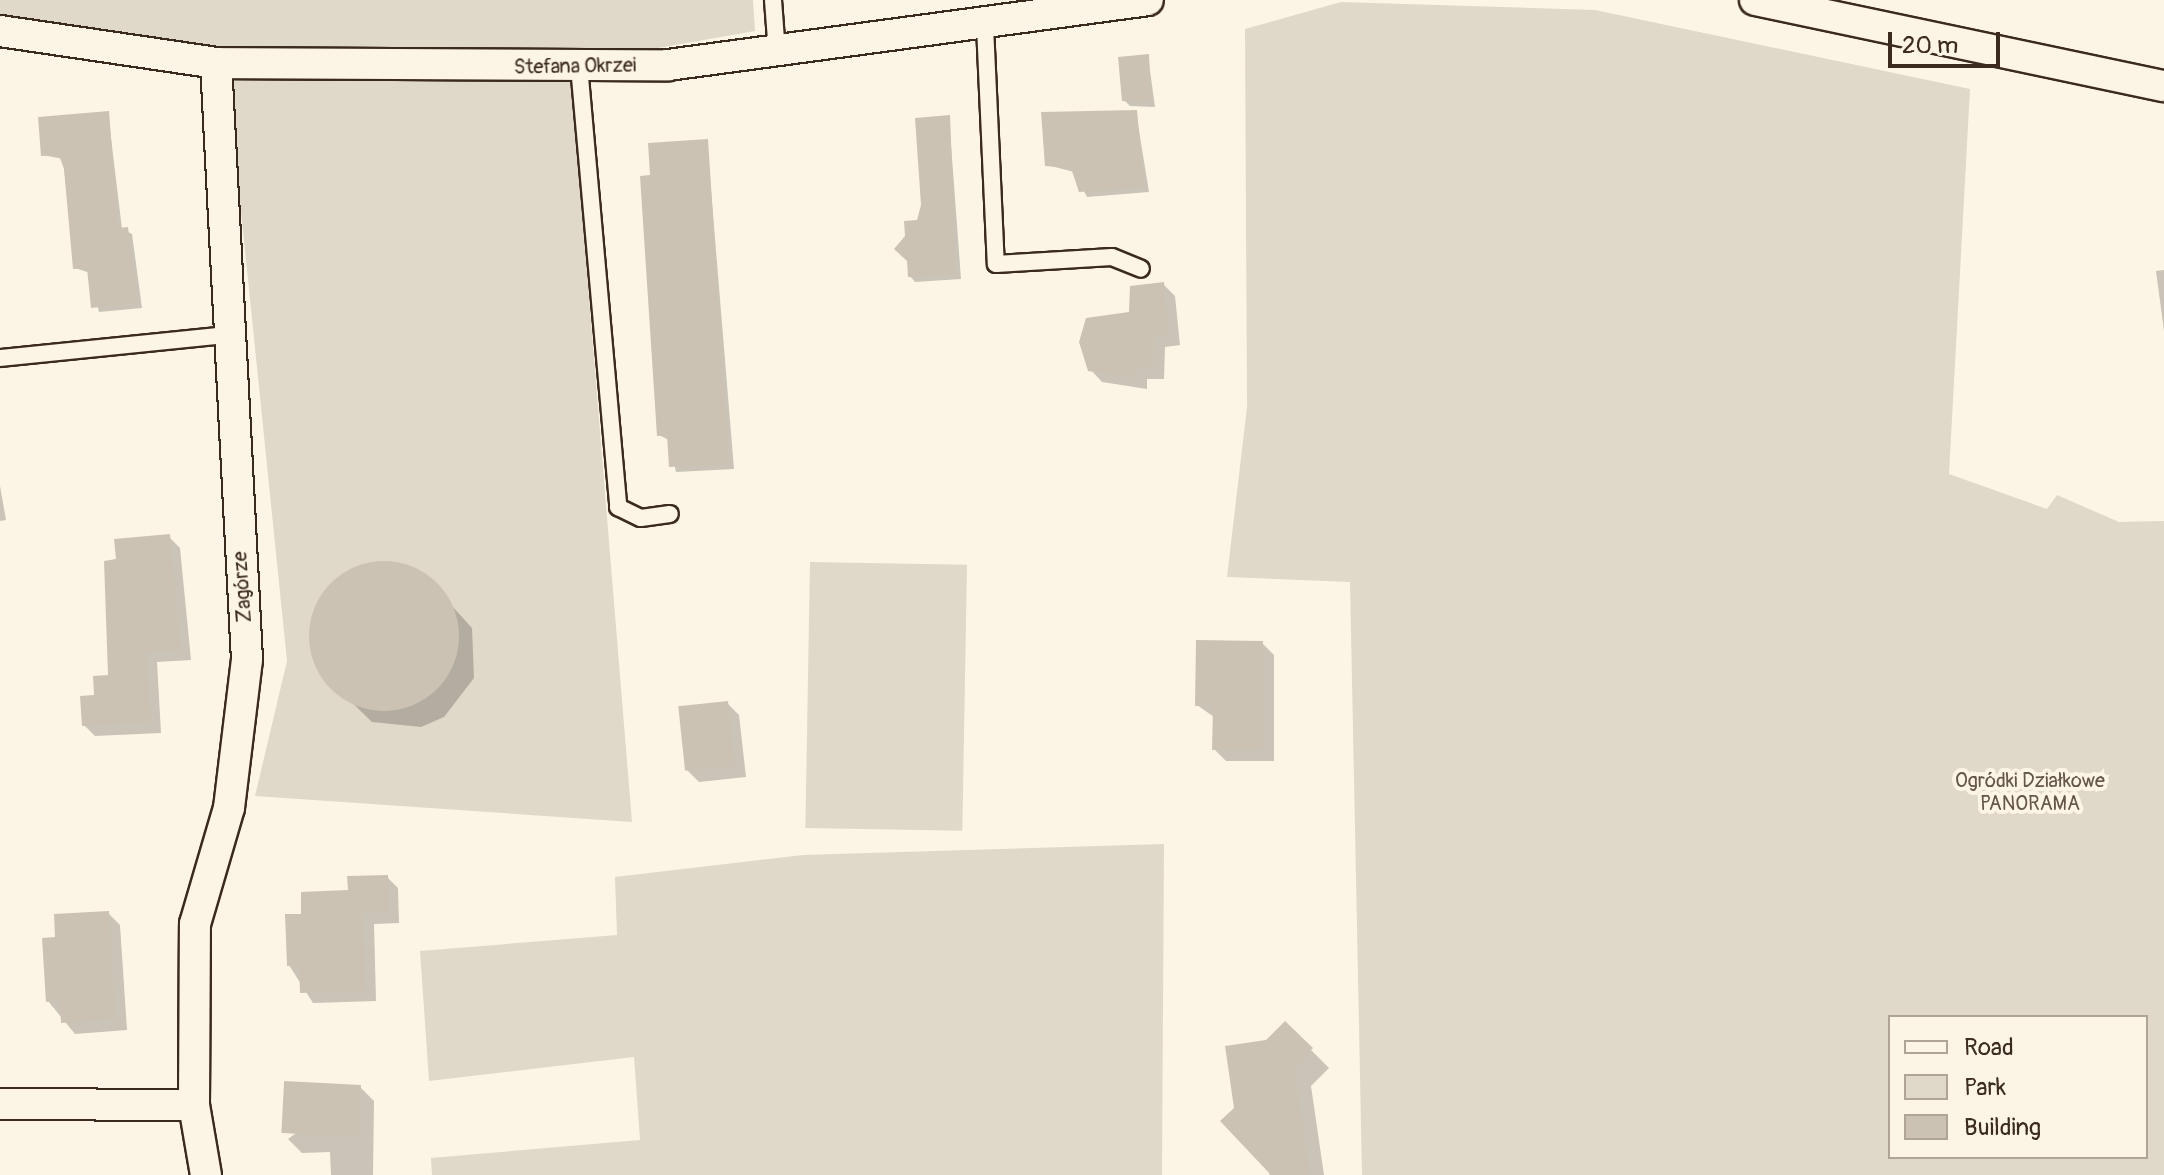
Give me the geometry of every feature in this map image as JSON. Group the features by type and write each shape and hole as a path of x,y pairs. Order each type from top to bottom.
{"street":[{"name":"Stefana Okrzei","path":"0,31 216,63 579,66 777,53 985,26 1146,0"},
{"path":"1755,0 1794,3 2164,86"},
{"name":"Zagórze","path":"206,1175 194,1105 195,924 229,808 247,660 225,335 216,63"},
{"path":"0,1104 194,1105"}],"lane":[{"path":"773,0 777,53"},
{"path":"985,26 996,264 1112,257 1141,269"},
{"path":"579,66 618,507 641,518 670,514"},
{"path":"0,358 225,335"}],"green space":[{"path":"0,0 753,0 755,31 550,67 216,63 0,31"},
{"name":"Ogródki Działkowe PANORAMA","path":"1341,2 1595,10 1970,89 1949,474 2047,509 2057,495 2119,522 2164,521 2164,1175 1362,1175 1350,582 1227,577 1247,407 1245,29"},
{"path":"227,74 571,78 632,822 255,796 287,661"},
{"path":"810,562 967,565 962,831 805,828"},
{"path":"1164,844 1162,1175 432,1175 431,1158 640,1140 634,1057 429,1081 420,951 617,935 615,877 803,855"}],"building":[{"path":"1149,54 1151,102 1122,101 1118,57"},
{"path":"1137,110 1144,187 1079,192 1071,168 1045,166 1041,112"},
{"path":"109,111 118,228 128,227 138,303 91,308 87,268 73,269 64,169 59,155 41,156 38,117"},
{"path":"950,115 956,274 908,277 907,261 894,249 905,236 904,221 917,220 921,205 915,118"},
{"path":"708,139 729,464 669,467 667,435 657,436 640,176 650,175 648,143"},
{"path":"1164,282 1168,334 1154,336 1153,368 1135,368 1136,378 1088,371 1079,342 1086,318 1129,312 1130,286"},
{"path":"170,534 181,650 146,652 151,722 82,726 80,696 94,695 93,676 108,675 104,561 116,559 114,539"},
{"path":"384,561 413,566 437,583 454,607 459,636 454,665 437,689 413,706 384,711 355,706 331,689 314,665 309,636 314,607 331,583 355,566"},
{"path":"1196,640 1263,641 1263,750 1212,750 1213,706 1195,706"},
{"path":"728,701 735,766 685,771 678,706"},
{"path":"388,875 389,913 363,913 366,991 300,993 299,966 287,966 285,914 301,914 301,892 348,890 347,876"},
{"path":"109,911 116,1019 61,1023 60,1001 46,1002 42,938 55,937 54,914"},
{"path":"1285,1021 1313,1048 1294,1068 1310,1175 1271,1175 1220,1121 1234,1108 1225,1046 1266,1040"},
{"path":"284,1081 361,1085 358,1137 281,1133"}]}
